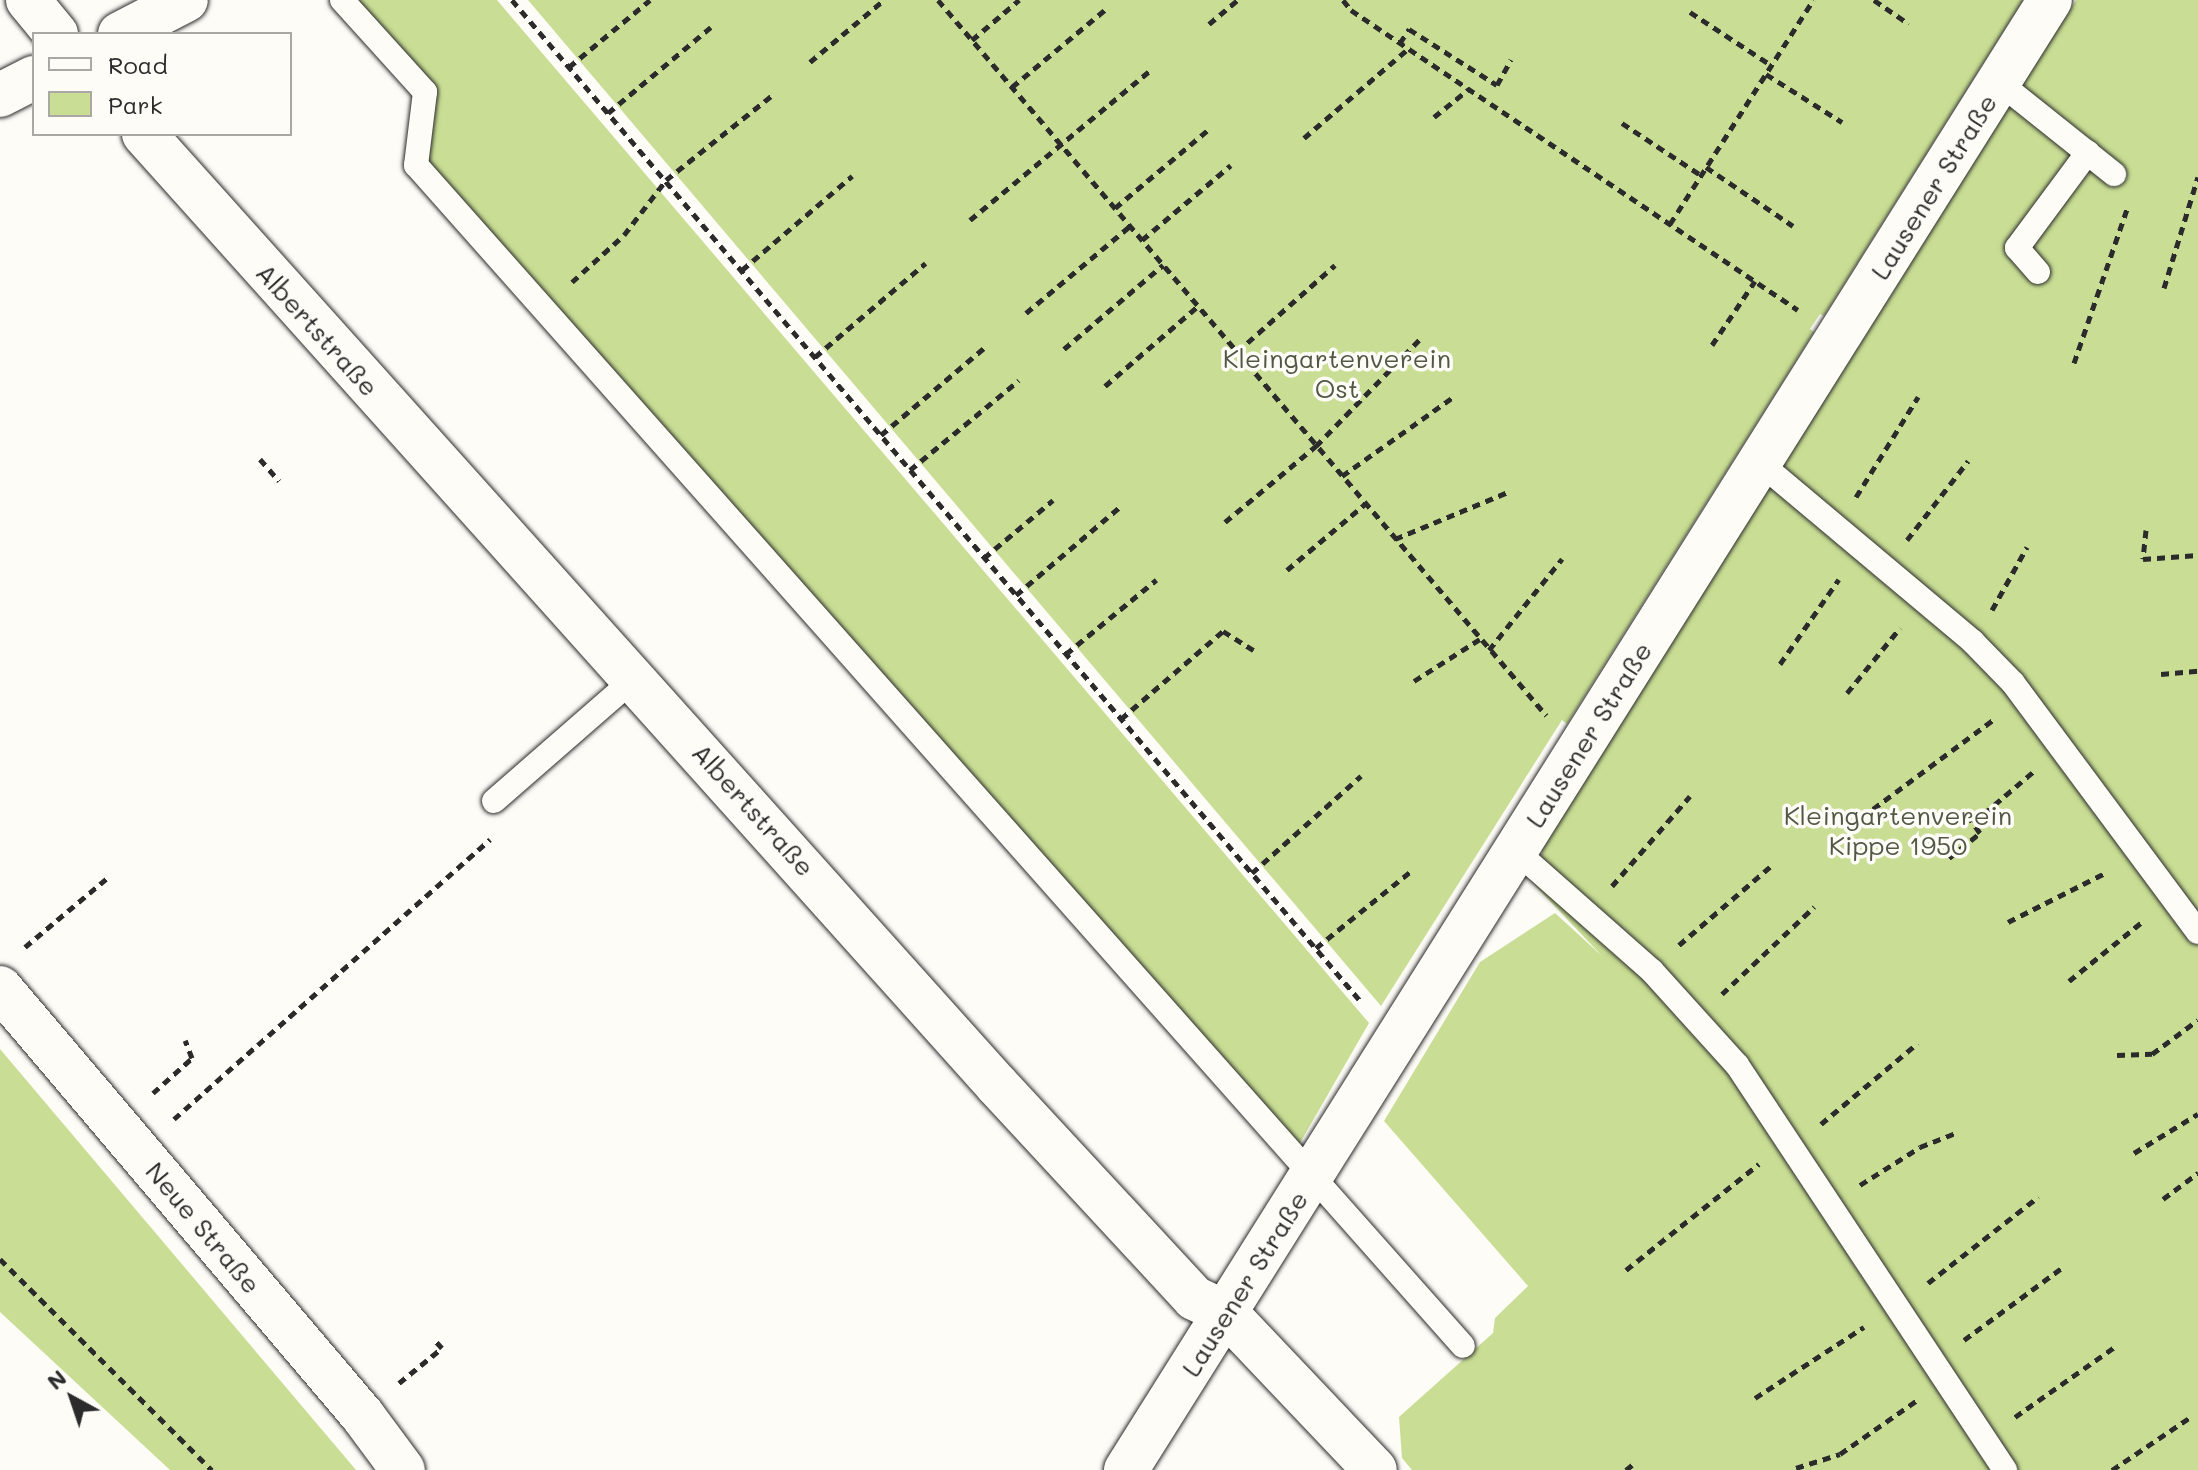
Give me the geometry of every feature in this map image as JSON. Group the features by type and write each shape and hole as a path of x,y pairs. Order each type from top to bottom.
{"street":[{"path":"28,0 54,32"},
{"path":"124,32 186,0"},
{"name":"Lausener Straße","path":"1126,1470 2050,0"},
{"path":"0,95 32,79"},
{"name":"Albertstraße","path":"146,136 1194,1298 1226,1313 1375,1470"},
{"name":"Neue Straße","path":"6,971 126,1137 363,1416 403,1470"}],"lane":[{"path":"342,0 425,92 416,165 1463,1346"},
{"path":"2000,83 2114,174"},
{"path":"2038,272 2017,248 2088,152"},
{"path":"1760,463 1973,642 2025,696 2059,751 2198,932"},
{"path":"494,801 635,678"},
{"path":"1516,851 1589,912 1699,1016 1832,1204 2005,1470"}],"path":[{"path":"512,0 1396,1043"},
{"path":"569,67 650,0"},
{"path":"810,62 884,0"},
{"path":"938,0 1578,752"},
{"path":"972,40 1019,0"},
{"path":"1209,24 1238,0"},
{"path":"1343,0 1408,49 1839,337"},
{"path":"1670,224 1813,0"},
{"path":"1874,0 1909,24"},
{"path":"1012,87 1107,8"},
{"path":"1690,12 1771,65"},
{"path":"608,113 711,27"},
{"path":"1400,43 1409,29 1497,85 1511,60"},
{"path":"1304,138 1408,49"},
{"path":"970,220 1152,69"},
{"path":"1766,74 1842,122"},
{"path":"1434,117 1469,89"},
{"path":"544,308 624,235 666,180 775,93"},
{"path":"1622,123 1701,175"},
{"path":"1114,208 1209,129"},
{"path":"1142,240 1231,165"},
{"path":"1706,167 1793,226"},
{"path":"2074,363 2133,192 2114,174"},
{"path":"742,270 852,176"},
{"path":"2164,288 2198,177"},
{"path":"1026,313 1130,226"},
{"path":"815,357 926,263"},
{"path":"1064,349 1163,265"},
{"path":"1237,352 1335,265"},
{"path":"1712,345 1755,281"},
{"path":"1105,386 1198,306"},
{"path":"1225,522 1316,446 1422,337"},
{"path":"881,435 985,347"},
{"path":"910,470 1019,380"},
{"path":"1342,476 1453,397"},
{"path":"1836,528 1918,397"},
{"path":"260,459 279,481"},
{"path":"1884,569 1968,461"},
{"path":"1395,539 1508,492"},
{"path":"984,558 1053,500"},
{"path":"1287,570 1365,504"},
{"path":"1016,595 1121,506"},
{"path":"2146,530 2143,559 2198,555"},
{"path":"1973,642 2027,547"},
{"path":"1780,664 1861,549"},
{"path":"1489,650 1562,559"},
{"path":"1066,654 1156,580"},
{"path":"1847,693 1922,601"},
{"path":"1121,719 1223,631 1254,650"},
{"path":"1414,681 1480,639"},
{"path":"2161,674 2198,671"},
{"path":"1873,809 2025,696"},
{"path":"1973,823 2059,751"},
{"path":"1252,873 1361,776"},
{"path":"1589,912 1690,796"},
{"path":"1949,858 1980,833 1969,817 1950,823"},
{"path":"126,1137 496,834"},
{"path":"2008,922 2139,852"},
{"path":"1652,971 1772,865"},
{"path":"1316,948 1410,872"},
{"path":"6,971 106,879"},
{"path":"2069,981 2172,896"},
{"path":"1699,1016 1814,907"},
{"path":"2117,1055 2152,1054 2198,1020"},
{"path":"126,1137 192,1058 185,1040"},
{"path":"2134,1153 2198,1114"},
{"path":"1832,1204 1920,1147 1958,1132"},
{"path":"2163,1199 2198,1173"},
{"path":"1755,1398 1898,1305 2038,1197"},
{"path":"0,1259 212,1470"},
{"path":"1796,1468 1840,1454 2063,1267"},
{"path":"363,1416 442,1348 433,1338"},
{"path":"1985,1439 2116,1346"},
{"path":"2112,1470 2189,1418"},
{"path":"1626,1470 1632,1465"}],"green space":[{"path":"342,0 497,0 1369,1023 1293,1155 416,165 425,92"},
{"name":"Kleingartenverein Ost","path":"528,0 2023,0 1824,316 1820,314 1810,329 1814,332 1567,724 1562,720 1381,1006"},
{"name":"Kleingartenverein Kippe 1950","path":"2076,0 2198,0 2198,1470 1412,1470 1402,1458 1399,1417 1493,1333 1495,1318 1528,1286 1384,1121 1480,962 1555,913 1602,956 1528,878 1543,852 1533,841"},
{"path":"0,1049 356,1470 170,1470 0,1312"}]}
